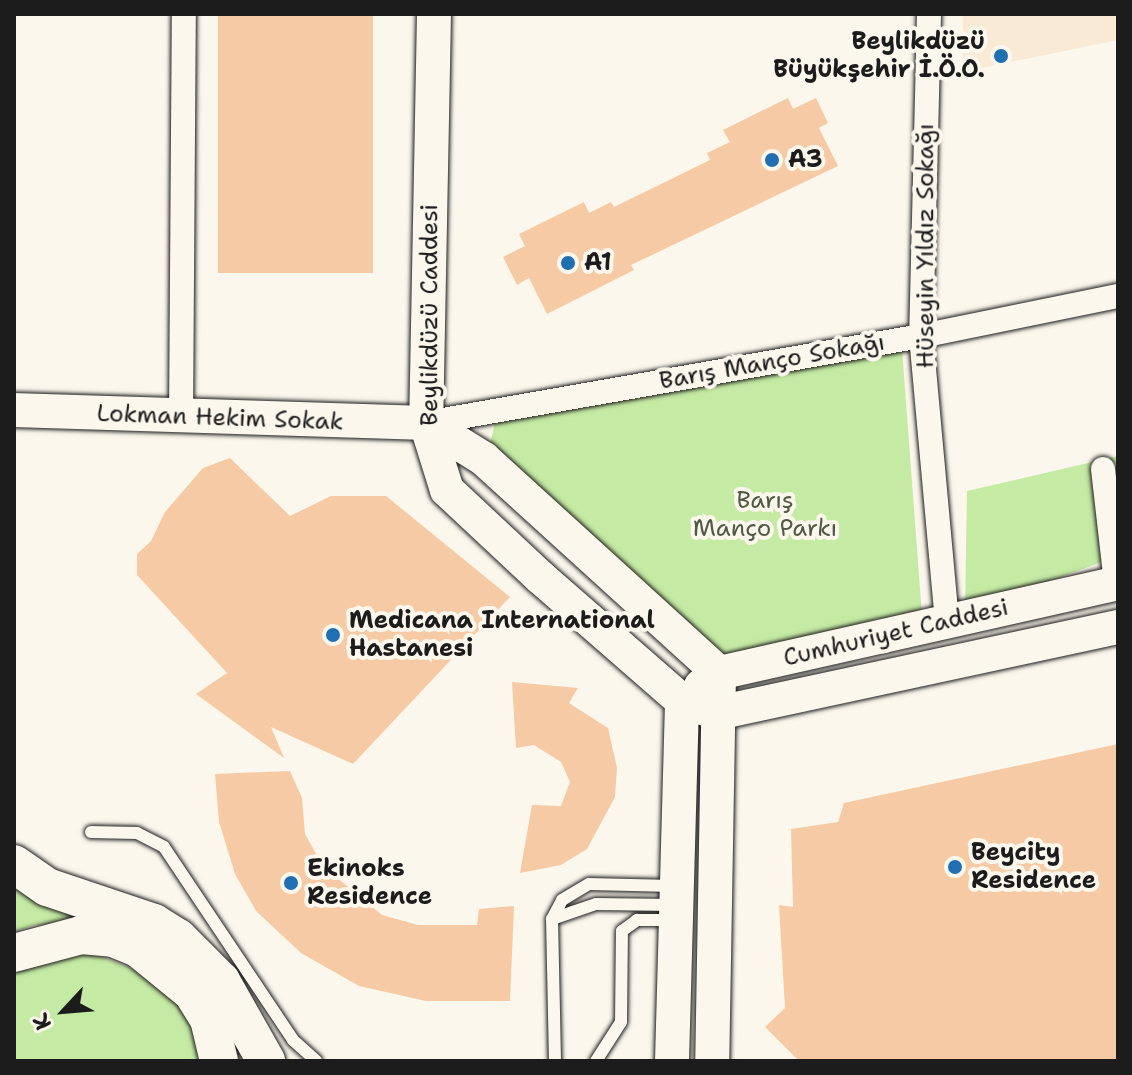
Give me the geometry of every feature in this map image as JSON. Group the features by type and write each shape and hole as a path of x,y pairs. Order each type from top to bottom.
{"main road":[{"name":"Beylikdüzü Caddesi","path":"434,14 426,423 447,490 682,701"},
{"name":"Lokman Hekim Sokak","path":"14,410 181,419 426,423"},
{"path":"426,423 484,459 719,673 712,1061"},
{"name":"Cumhuriyet Caddesi","path":"682,701 719,673 1117,583"},
{"path":"947,621 952,664"},
{"name":"Cumhuriyet Caddesi","path":"717,713 1118,627"},
{"path":"672,1061 682,701 717,713"},
{"path":"14,864 47,887 154,923 178,938 221,981 266,1061"},
{"path":"14,953 81,935 113,938 138,948 192,992 209,1019 219,1061"}],"street":[{"path":"181,419 184,14"},
{"name":"Hüseyin Yıldız Sokağı","path":"929,14 921,336 947,621"},
{"name":"Barış Manço Sokağı","path":"426,423 921,336 1118,296"},
{"path":"1103,469 1117,583"}],"lane":[{"path":"91,832 137,833 164,847 293,1040 316,1061"},
{"path":"555,1061 552,919 569,892 589,884 676,904"},
{"path":"552,919 596,904 676,904"},
{"path":"596,1061 621,1022 622,931 637,920 676,904"}],"shaded area":[{"name":"Beylikdüzü Büyükşehir İ.Ö.O.","path":"963,14 1118,14 1118,40 962,72"}],"green space":[{"name":"Barış Manço Parkı","path":"902,349 923,629 720,664 490,444 495,423"},
{"path":"1118,456 1118,556 965,612 967,491"},
{"path":"14,883 103,922 34,925 14,932"},
{"path":"86,951 149,975 176,992 196,1028 199,1061 14,1061 14,975 23,964"}],"building":[{"path":"218,14 373,14 373,273 218,273"},
{"path":"788,98 793,109 816,98 828,123 819,128 838,166 631,265 634,270 547,314 529,278 517,285 503,257 525,246 519,234 584,202 589,213 611,202 614,207 710,160 707,153 730,142 723,130"},
{"name":"Medicana International Hastanesi","path":"230,458 290,516 331,496 386,496 510,597 353,764 271,727 284,758 196,694 227,673 137,575 137,554 151,541 165,512 203,468"},
{"path":"512,682 578,688 569,703 608,728 617,768 615,797 587,849 561,865 520,873 532,805 561,806 570,782 561,762 534,745 516,748"},
{"name":"Beycity Residence","path":"1118,744 1118,1061 799,1061 765,1027 785,1008 779,905 793,907 791,829 838,822 844,803"},
{"name":"Ekinoks Residence","path":"290,771 302,798 305,834 323,866 382,915 418,925 477,925 479,909 514,906 510,1001 426,1001 359,986 301,953 256,911 235,874 219,822 215,774"}],"place":[{"name":"Beylikdüzü Büyükşehir İ.Ö.O.","path":"1001,56"},
{"name":"A3","path":"772,160"},
{"name":"A1","path":"568,263"},
{"name":"Medicana International Hastanesi","path":"333,635"},
{"name":"Beycity Residence","path":"955,867"},
{"name":"Ekinoks Residence","path":"291,883"}]}
